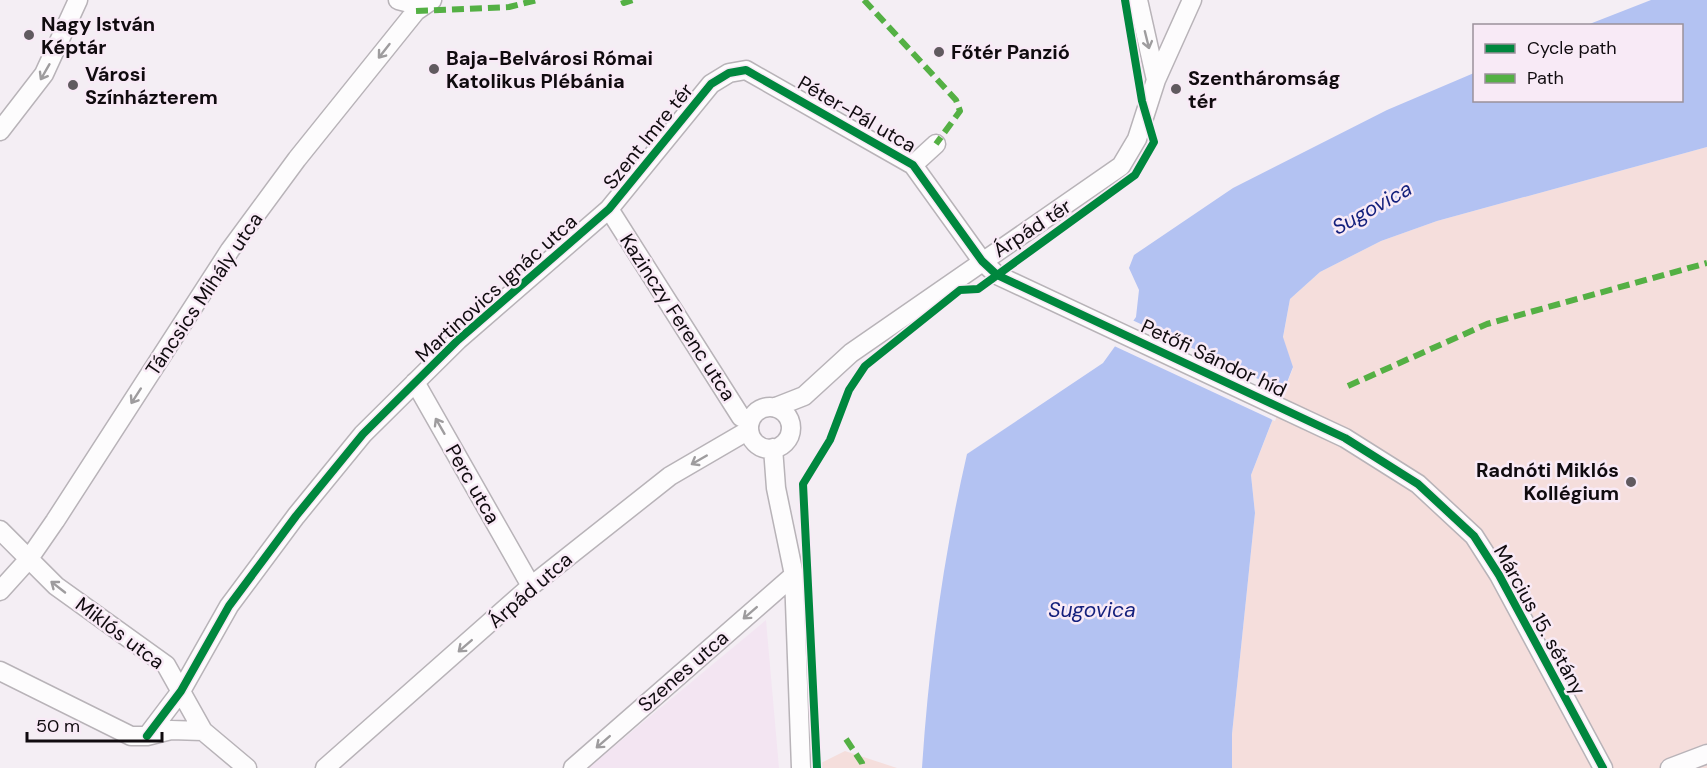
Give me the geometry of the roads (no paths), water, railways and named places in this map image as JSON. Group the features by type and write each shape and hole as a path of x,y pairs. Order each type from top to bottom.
{"street":[{"path":"0,131 44,74 78,0"},
{"path":"399,0 427,3"},
{"path":"1138,0 1156,80"},
{"path":"1156,80 1192,0"},
{"name":"Táncsics Mihály utca","path":"0,591 28,560 230,250 297,159 427,3"},
{"name":"Péter-Pál utca","path":"711,84 729,73 746,70 914,165 982,261 997,275 1068,307"},
{"name":"Árpád tér","path":"801,768 794,575 782,520 780,444 790,421 804,396 851,353 1103,180 1127,160 1137,139 1156,80"},
{"name":"Szent Imre tér","path":"609,209 711,84"},
{"path":"914,165 936,144"},
{"name":"Martinovics Ignác utca","path":"147,736 182,691 229,606 296,516 363,434 458,340 609,209"},
{"name":"Kazinczy Ferenc utca","path":"609,209 741,417 749,426"},
{"name":"Petőfi Sándor híd","path":"1068,307 1345,438"},
{"name":"Perc utca","path":"415,382 531,586"},
{"name":"Árpád tér","path":"749,426 760,409 776,407 804,396"},
{"path":"776,407 790,421"},
{"path":"749,426 758,445 780,444"},
{"name":"Árpád utca","path":"325,768 531,586 670,476 749,426"},
{"name":"Március 15. sétány","path":"1345,438 1418,484 1474,536 1499,575 1603,768"},
{"name":"Miklós utca","path":"0,531 56,586 166,665 203,731 247,768"},
{"name":"Szenes utca","path":"573,768 794,575"},
{"path":"0,671 131,736 147,736 171,730 203,731"},
{"path":"1670,768 1707,754"}],"water":[{"name":"Sugovica","path":"1651,0 1707,0 1707,147 1437,221 1381,241 1320,272 1290,299 1283,337 1293,367 1251,475 1255,513 1232,734 1232,768 922,768 938,610 967,454 1103,363 1136,317 1139,290 1129,268 1134,255 1233,188 1387,110 1473,73 1473,102 1683,102 1683,24 1590,24"}],"place":[{"name":"Nagy István Képtár","path":"29,35"},
{"name":"Főtér Panzió","path":"939,52"},
{"name":"Baja-Belvárosi Római Katolikus Plébánia","path":"434,69"},
{"name":"Városi Színházterem","path":"73,85"},
{"name":"Szentháromság tér","path":"1176,89"},
{"name":"Radnóti Miklós Kollégium","path":"1631,482"}]}
